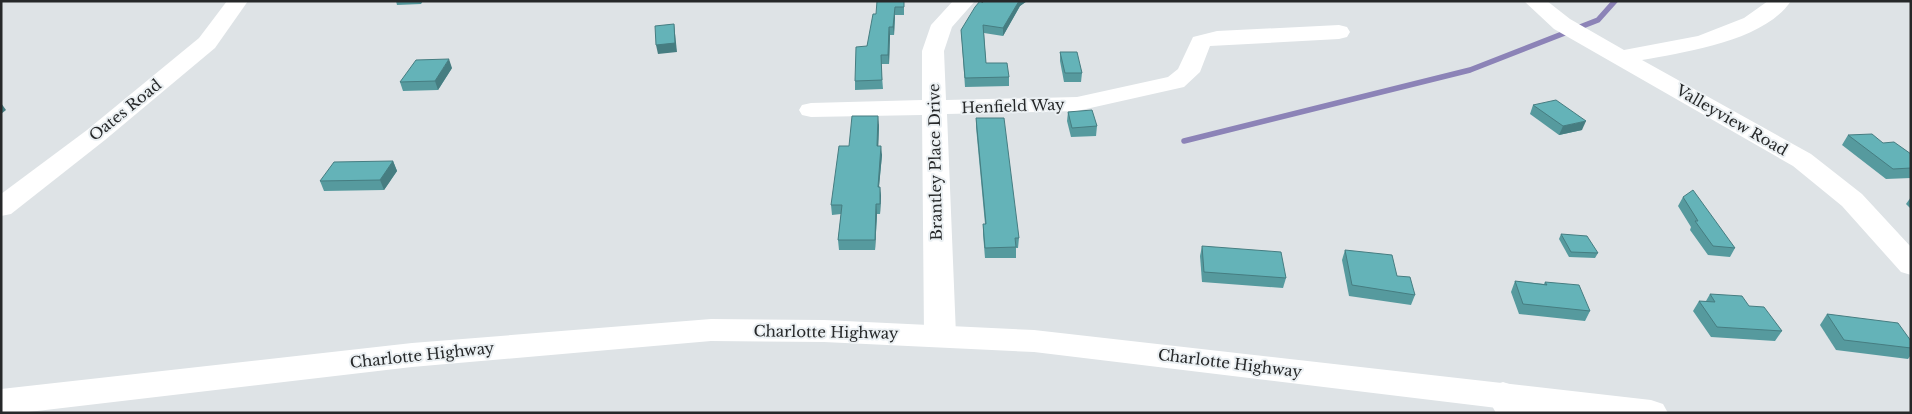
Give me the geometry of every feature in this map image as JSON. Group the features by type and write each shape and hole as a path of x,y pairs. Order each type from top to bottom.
{"street":[{"name":"Oates Road","path":"1,208 96,135 207,43 238,1"},
{"name":"Brantley Place Drive","path":"940,335 934,43 942,25 965,1"},
{"name":"Valleyview Road","path":"1534,1 1562,24 1802,160 1852,200 1911,264"},
{"path":"1620,57 1703,42 1752,23 1781,1"},
{"name":"Henfield Way","path":"811,110 1077,104 1176,82 1188,72 1201,42 1217,38 1339,32"},
{"name":"Charlotte Highway","path":"1,402 412,355 711,330 940,335 1034,341 1508,404 1651,413"}],"building":[{"path":"877,1 904,1 904,7 895,7 893,27 889,27 888,55 881,55 882,80 855,81 856,47 867,46 873,14 876,14"},
{"path":"980,1 982,3 984,1 1019,1 1003,28 983,25 986,63 1007,63 1009,77 965,78 961,30"},
{"path":"674,24 675,43 656,45 655,26"},
{"path":"1060,52 1077,52 1082,73 1065,73"},
{"path":"449,59 435,81 400,82 416,60"},
{"path":"1556,100 1586,121 1563,126 1533,105"},
{"path":"1092,110 1097,126 1072,128 1068,112"},
{"path":"852,116 878,116 877,146 881,146 878,187 880,187 880,204 876,204 875,240 838,240 842,205 831,205 839,146 849,146"},
{"path":"976,118 1004,118 1019,238 1015,238 1016,247 985,248 983,224 986,224"},
{"path":"1872,134 1883,143 1894,142 1911,154 1911,168 1893,169 1848,135"},
{"path":"393,161 380,180 320,181 334,162"},
{"path":"1693,190 1735,248 1713,246 1695,221 1698,221 1683,197"},
{"path":"1561,234 1587,236 1598,253 1571,252"},
{"path":"1202,246 1281,252 1286,278 1204,272"},
{"path":"1345,250 1392,255 1397,276 1410,277 1415,295 1352,285"},
{"path":"1515,281 1547,285 1545,282 1579,285 1590,311 1523,304"},
{"path":"1710,294 1742,296 1749,306 1764,307 1782,331 1717,327 1699,301 1715,302"},
{"path":"1827,314 1898,323 1911,341 1911,348 1844,340"}],"waterway":[{"path":"1184,141 1470,70 1598,20 1615,1"}]}
